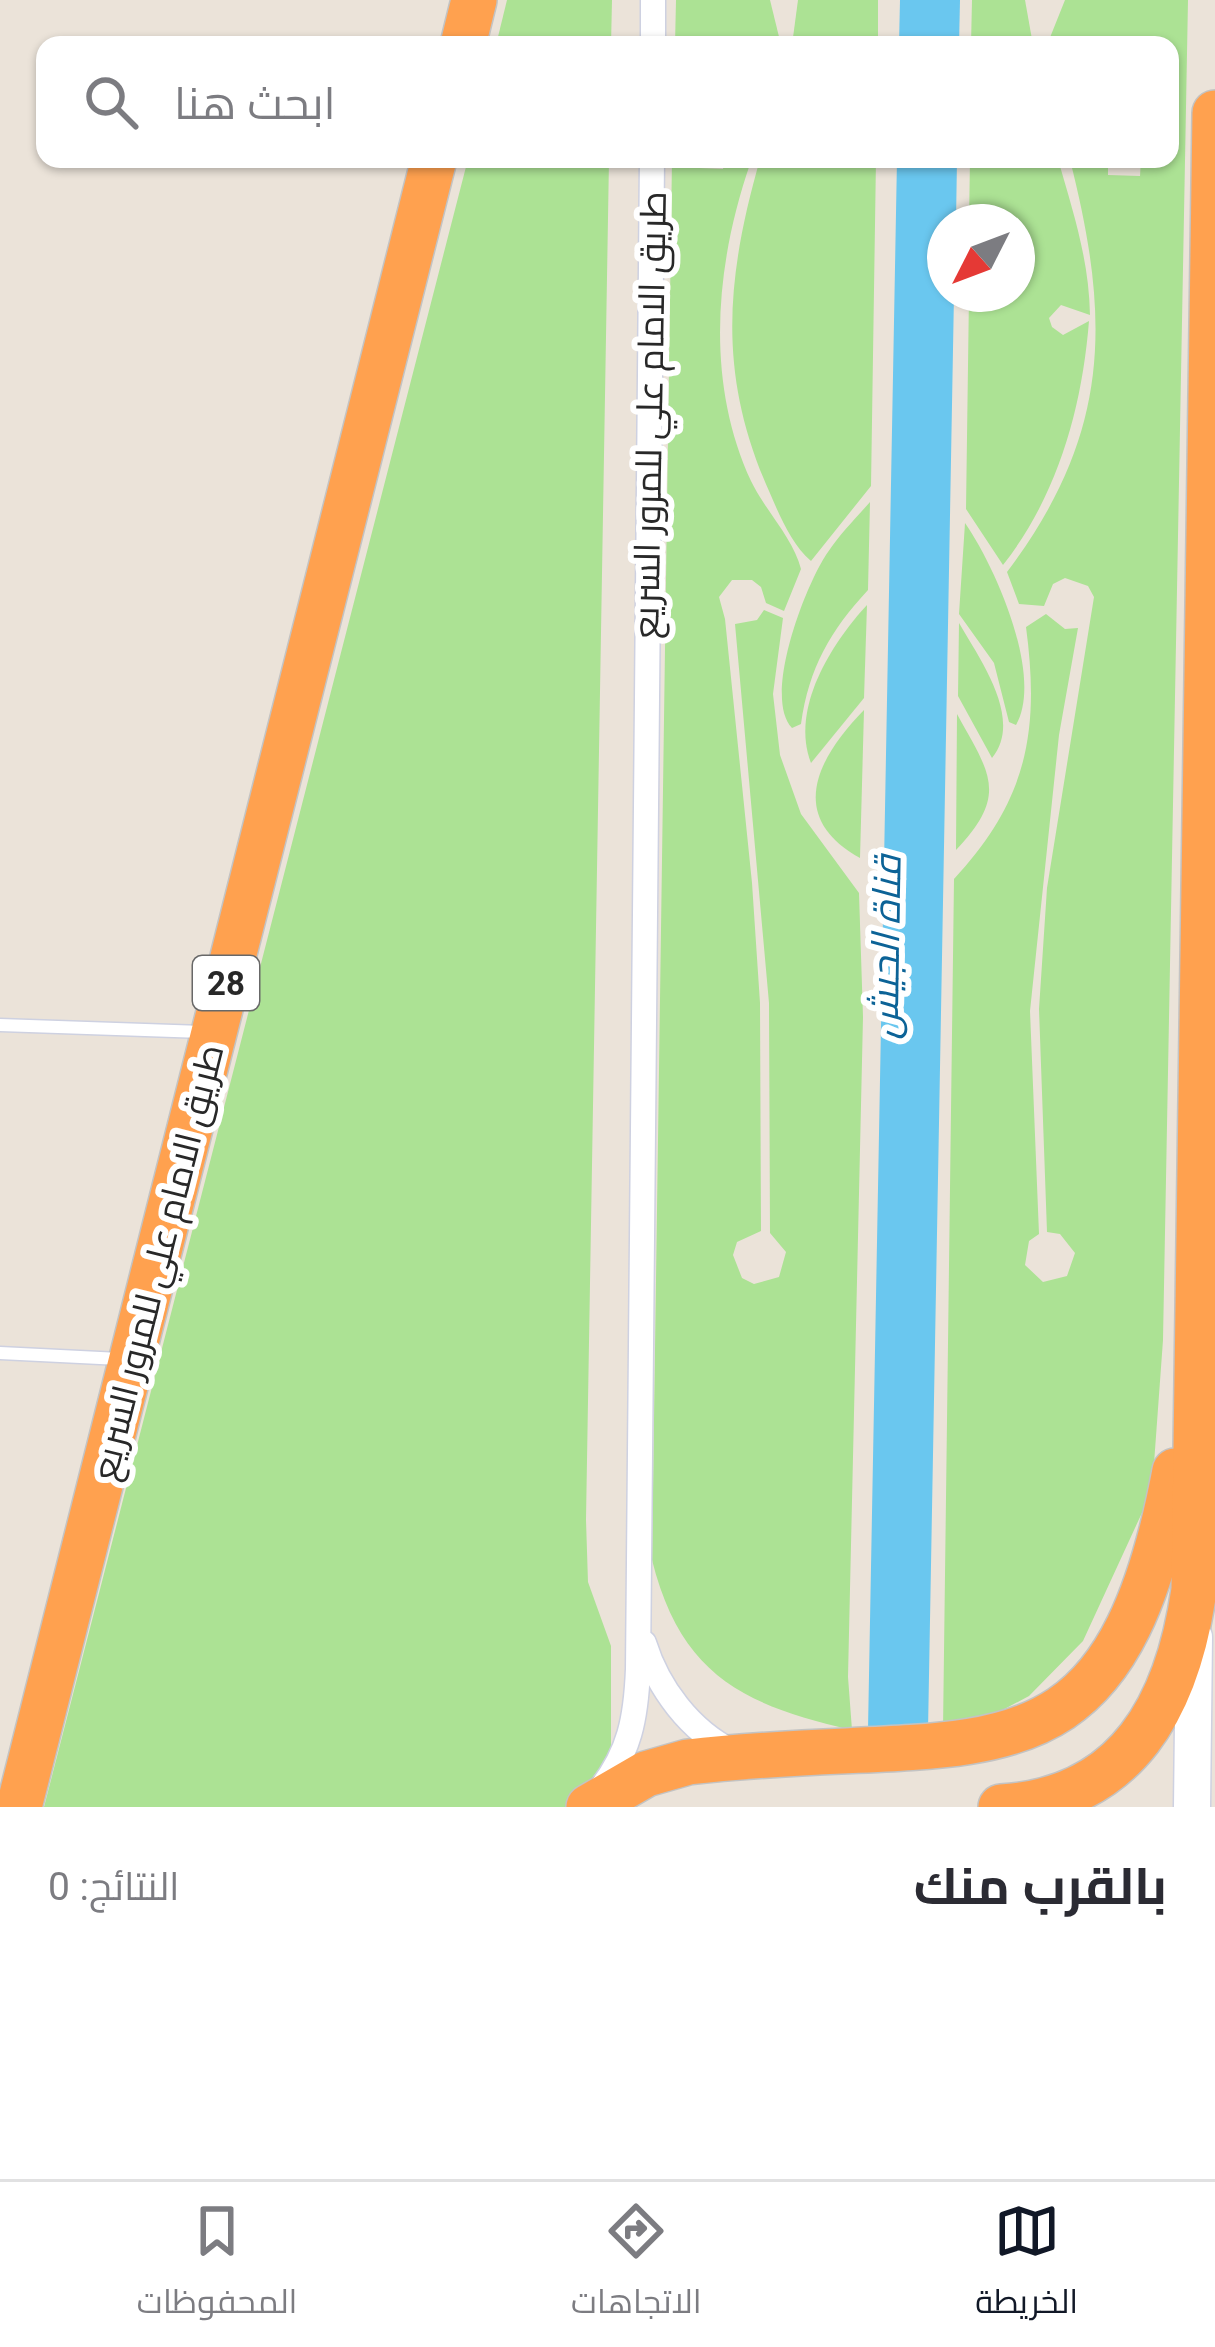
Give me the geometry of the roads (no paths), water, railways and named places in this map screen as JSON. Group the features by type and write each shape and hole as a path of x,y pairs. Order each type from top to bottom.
{"highway":[{"path":"465,36 474,0"},
{"path":"1000,1807 1039,1802 1070,1790 1122,1758 1144,1735 1176,1681 1194,1590 1215,113"},
{"name":"طريق الامام علي للمرور السريع","path":"19,1807 432,168"},
{"path":"587,1807 663,1768 756,1758 1015,1752 1041,1744 1088,1710 1123,1660 1151,1582 1170,1502 1196,1289"}],"main road":[{"path":"1192,1807 1194,1590"}],"street":[{"path":"653,0 653,36"},
{"name":"طريق الامام علي للمرور السريع","path":"587,1807 624,1756 635,1722 652,168"},
{"path":"638,1617 658,1677 695,1727 715,1743 756,1758"}],"lane":[{"path":"0,1025 214,1033"},
{"path":"0,1353 133,1360"}],"water":[{"path":"900,0 960,0 959,36 899,36"},
{"name":"قناة الجيش","path":"897,168 957,168 956,204 927,204 927,312 954,312 928,1731 868,1730"}]}
